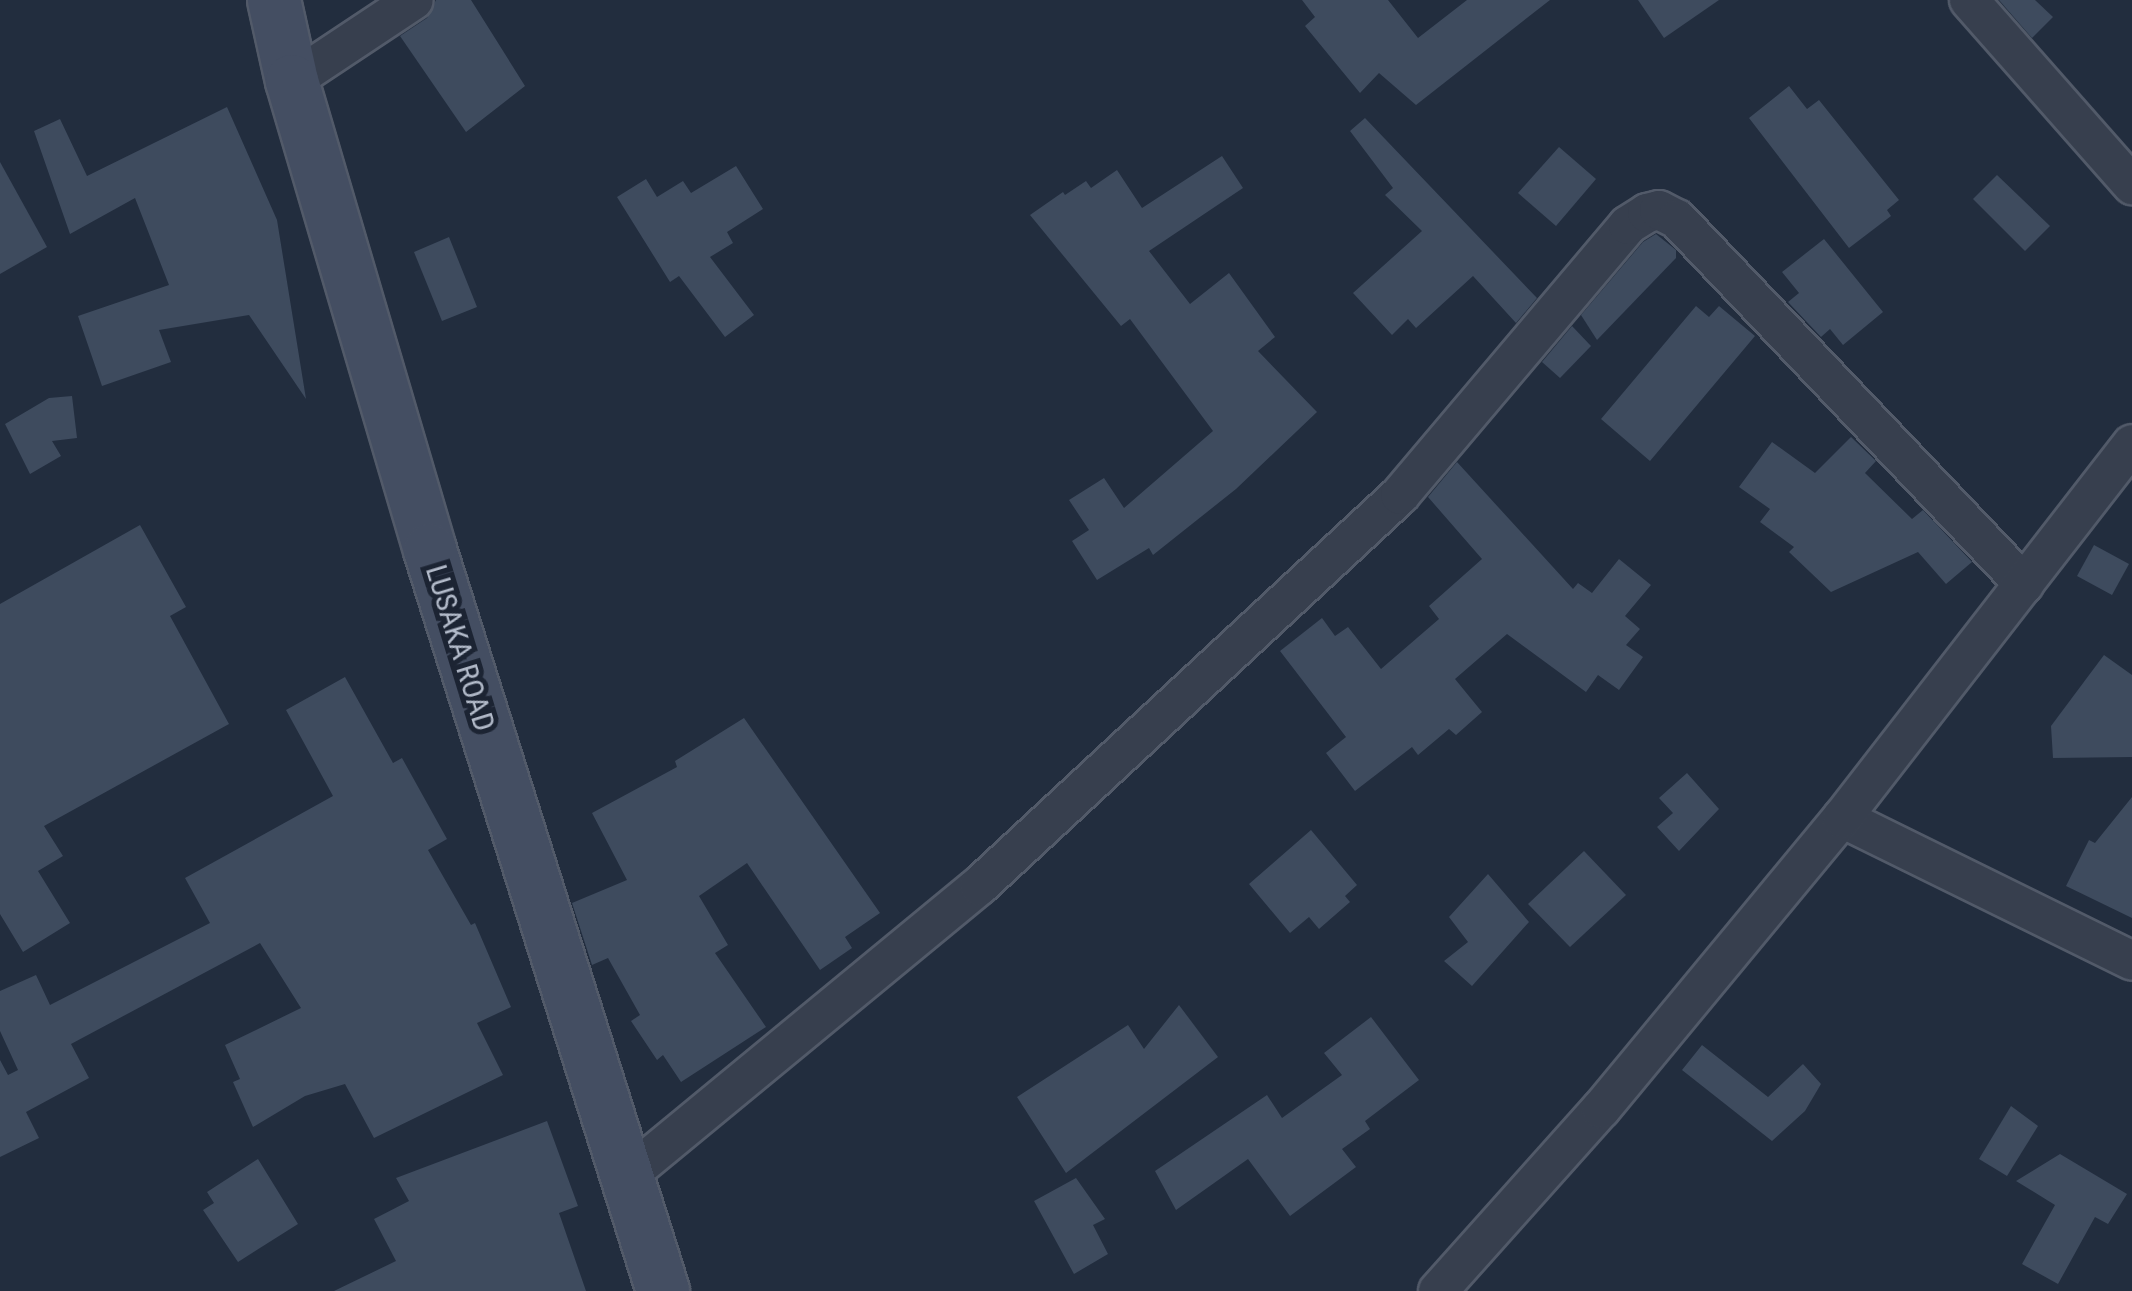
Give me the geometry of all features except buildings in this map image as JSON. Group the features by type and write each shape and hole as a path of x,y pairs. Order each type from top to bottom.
{"street":[{"name":"LUSAKA ROAD","path":"274,0 292,81 430,550 662,1291"},
{"path":"292,81 414,0"},
{"path":"1970,0 2132,185"},
{"path":"627,1176 979,886 1400,496 1628,225 1647,212 1659,210 1678,219 2024,584"},
{"path":"1438,1291 1601,1109 1842,818 2132,444"},
{"path":"1842,818 2132,961"}]}
